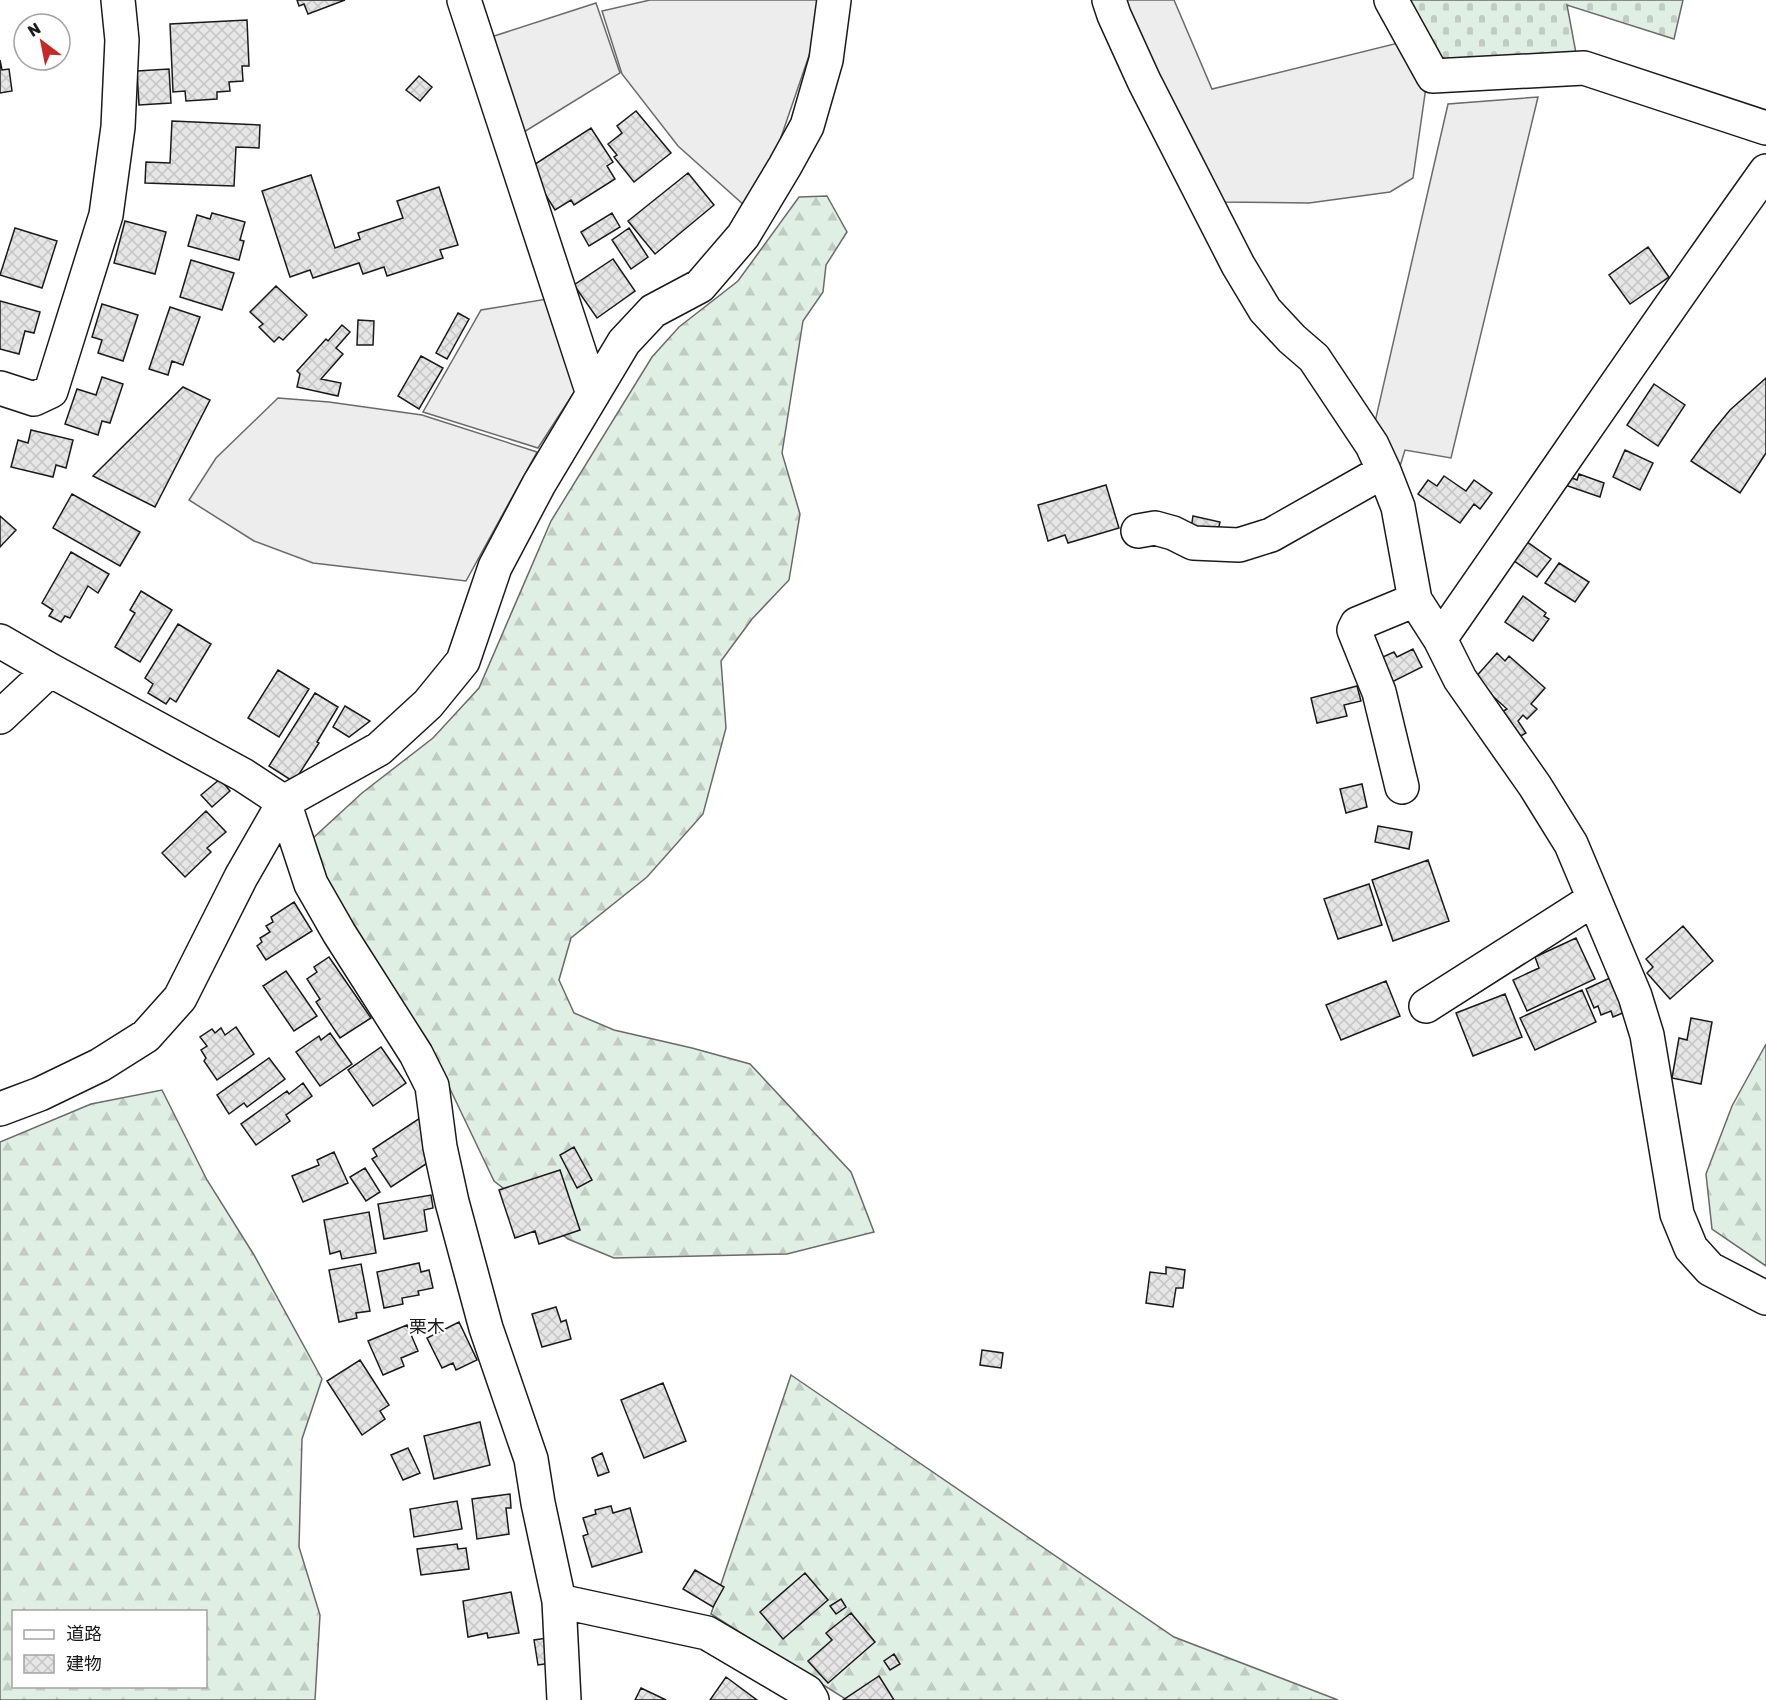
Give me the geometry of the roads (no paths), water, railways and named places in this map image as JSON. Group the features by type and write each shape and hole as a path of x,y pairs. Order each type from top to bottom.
{"street":[{"path":"0,388 34,399 51,390 106,215 118,127 122,40 118,0"},
{"path":"464,0 593,394"},
{"path":"0,1109 40,1094 99,1065 146,1036 180,998 241,877 284,802 379,749 428,704 463,661 495,567 539,484 624,342 653,311 700,286 742,236 807,126 826,60 834,0"},
{"path":"1109,0 1144,81 1238,265 1265,310 1292,339 1314,358 1372,445 1398,507 1415,600 1440,639 1460,679 1535,786 1571,844 1635,996 1647,1035 1677,1214 1691,1248 1710,1269 1766,1298"},
{"path":"1391,0 1433,76 1584,68 1766,128"},
{"path":"1440,639 1553,478 1660,319 1766,171"},
{"path":"1138,531 1155,528 1173,533 1193,543 1239,545 1270,535 1384,471"},
{"path":"1402,787 1379,692 1354,630 1358,624 1415,600"},
{"path":"0,641 243,775 284,802 311,884 339,933 416,1054 432,1086 440,1147 452,1202 486,1328 531,1459 559,1601 564,1700"},
{"path":"0,717 50,670"},
{"path":"1426,1006 1594,899"},
{"path":"559,1601 707,1633 807,1692 812,1700"}],"district":[{"name":"栗木","path":"427,1327"}]}
